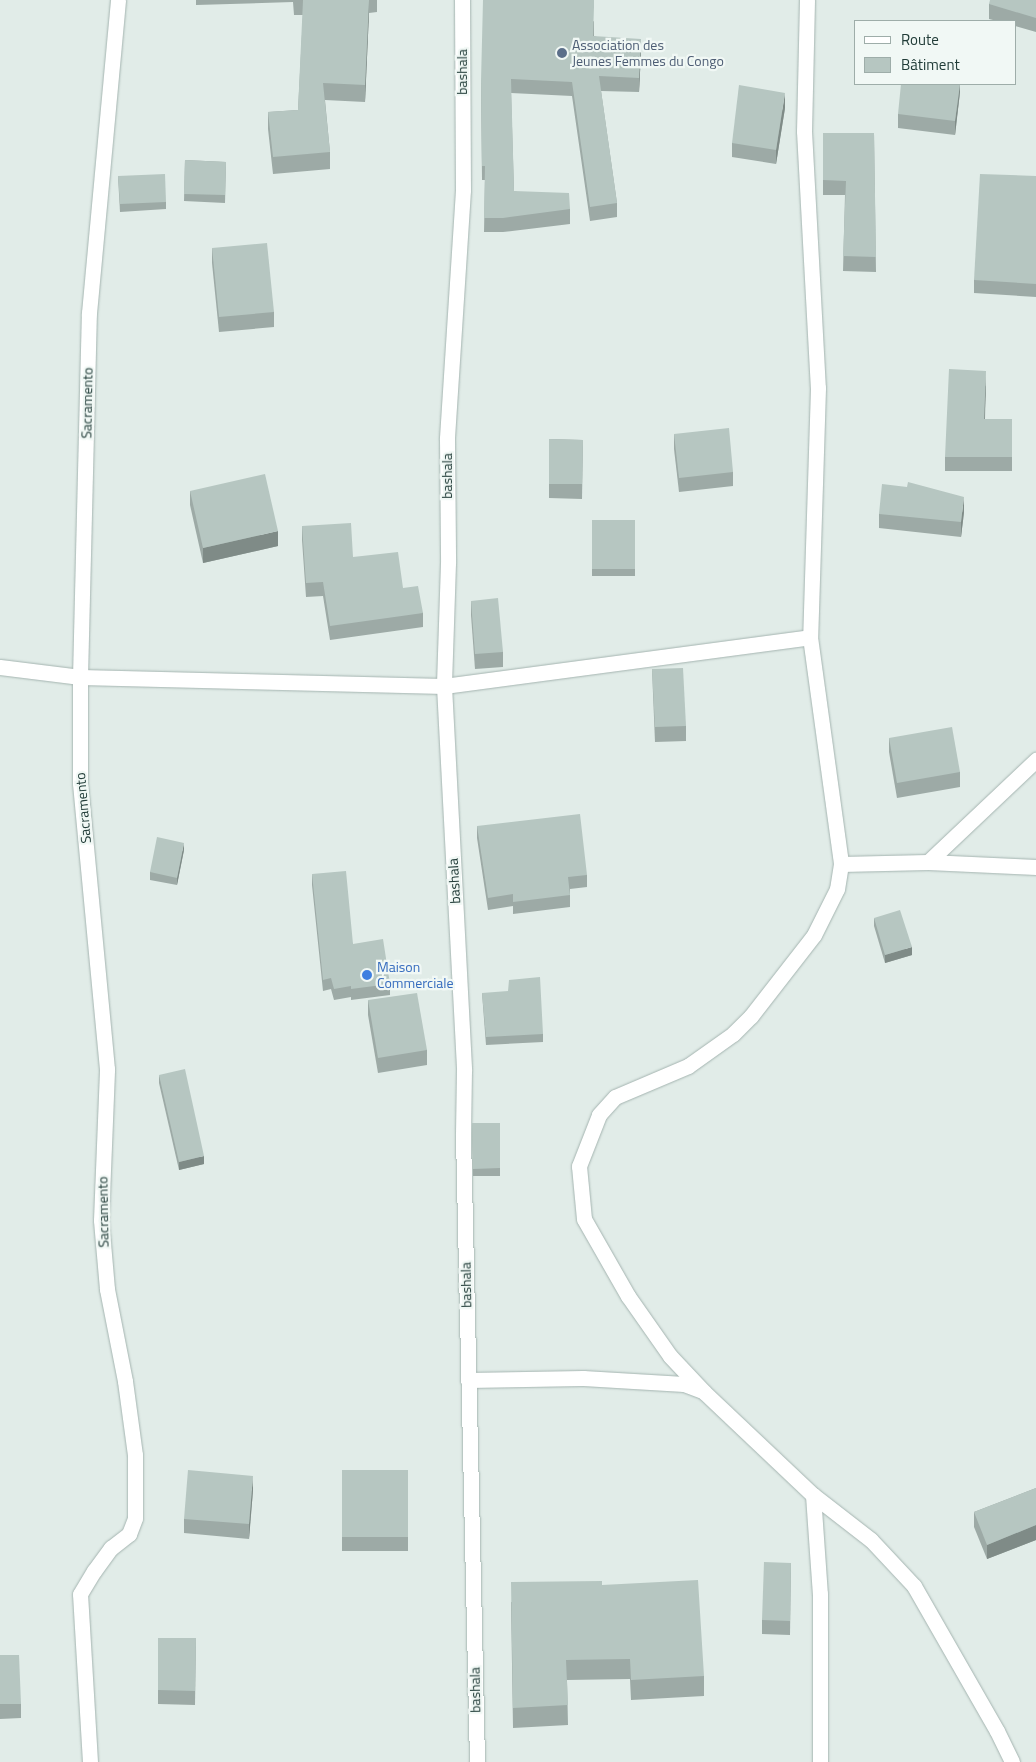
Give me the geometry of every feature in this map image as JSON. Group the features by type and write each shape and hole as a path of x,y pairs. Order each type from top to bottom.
{"street":[{"name":"Sacramento","path":"90,1762 80,1594 111,1548 129,1534 135,1518 135,1455 125,1381 107,1289 101,1220 107,1069 80,784 80,677 89,313 118,0"},
{"name":"bashala","path":"462,0 463,190 447,439 448,563 444,686 464,1070 468,1380 477,1762"},
{"path":"807,0 804,131 818,388 810,636 841,864 837,889 814,935 751,1016 733,1034 688,1066 616,1097 599,1116 579,1166 584,1219 628,1296 670,1356 704,1392 813,1495 871,1540 914,1586 997,1731 1012,1762"},
{"path":"0,667 80,677 444,686 810,636"},
{"path":"928,862 1036,760"},
{"path":"841,864 928,862 1036,867"},
{"path":"468,1380 583,1378 684,1384 704,1392"},
{"path":"813,1495 820,1594 820,1762"}],"building":[{"path":"303,0 369,0 365,85 323,83 330,152 273,157 268,112 298,110"},
{"path":"483,0 594,0 593,36 641,39 639,78 599,76 617,203 590,207 572,82 511,79 514,191 569,193 570,209 503,218 484,218 485,166 482,166 481,81"},
{"path":"990,0 1036,0 1036,18 989,4"},
{"path":"739,85 785,93 776,150 732,143"},
{"path":"901,85 960,85 955,121 898,114"},
{"path":"823,133 874,133 876,257 843,256 846,181 823,180"},
{"path":"185,160 226,162 225,195 184,194"},
{"path":"165,174 166,202 120,204 118,176"},
{"path":"980,174 1036,176 1036,284 974,280"},
{"path":"267,243 274,312 219,317 212,248"},
{"path":"949,369 986,371 984,419 1012,419 1012,457 945,457"},
{"path":"729,428 733,472 679,478 674,434"},
{"path":"549,439 583,440 582,484 549,484"},
{"path":"265,474 278,531 203,548 190,491"},
{"path":"908,482 964,497 961,522 879,514 882,484 907,487"},
{"path":"592,520 635,520 635,569 592,569"},
{"path":"351,523 353,557 398,552 403,588 418,586 423,613 330,626 323,582 306,583 302,526"},
{"path":"498,598 503,652 475,654 471,601"},
{"path":"683,668 686,726 655,727 652,669"},
{"path":"952,727 960,772 897,783 889,738"},
{"path":"580,814 587,875 568,877 570,895 513,902 513,894 488,898 477,826"},
{"path":"157,837 184,843 177,878 150,872"},
{"path":"346,871 353,944 383,939 390,984 351,989 351,986 334,989 331,978 323,980 312,874"},
{"path":"900,910 912,947 885,955 874,918"},
{"path":"540,977 543,1034 486,1037 482,993 508,991 509,980"},
{"path":"417,993 427,1050 378,1058 368,1000"},
{"path":"185,1069 204,1156 179,1162 159,1075"},
{"path":"472,1123 500,1123 500,1168 473,1169"},
{"path":"188,1470 253,1476 249,1524 184,1519"},
{"path":"342,1470 408,1470 408,1537 342,1537"},
{"path":"1036,1488 1036,1525 987,1545 974,1512"},
{"path":"764,1562 791,1563 790,1621 762,1620"},
{"path":"698,1580 704,1676 631,1680 630,1659 566,1660 568,1705 513,1708 511,1582 602,1581 602,1585"},
{"path":"158,1638 196,1638 195,1691 158,1690"},
{"path":"0,1655 19,1655 21,1704 0,1704"}],"place":[{"name":"Association des Jeunes Femmes du Congo","path":"562,53"},
{"name":"Maison Commerciale","path":"367,975"}]}
